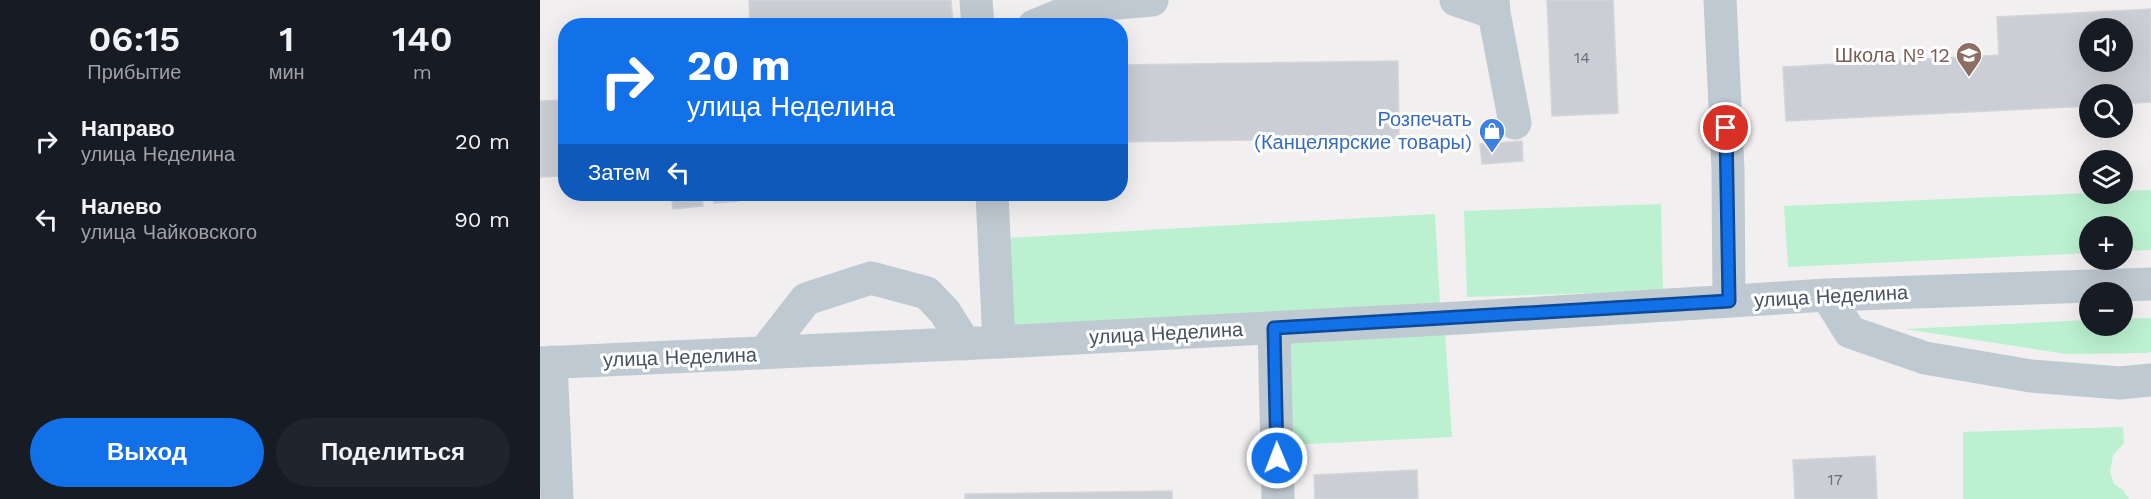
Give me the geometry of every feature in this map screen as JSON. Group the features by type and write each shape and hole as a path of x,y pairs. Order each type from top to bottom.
{"street":[{"path":"976,0 977,18"},
{"path":"1053,18 1082,6 1152,0"},
{"path":"1456,0 1494,6 1515,123"},
{"path":"1720,0 1728,170 1729,301"},
{"path":"992,201 999,342"},
{"path":"764,353 806,299 871,278 927,293 945,312 965,344"},
{"name":"улица Неделина","path":"545,362 1274,328 1827,295 2151,284"},
{"path":"1827,295 1850,332 1924,358 2031,376 2120,383 2151,380"},
{"path":"1274,328 1278,499"},
{"path":"545,362 557,499"}],"green space":[{"path":"2151,190 2151,250 2133,251 2133,216 2079,216 2079,253 1788,267 1784,206 2079,193 2079,204 2133,204 2133,191"},
{"path":"1661,204 1663,291 1467,297 1464,211"},
{"path":"1435,214 1440,306 1011,329 1006,238"},
{"path":"2151,318 2151,352 2066,354 1905,329 2079,320 2079,336 2133,336 2133,319"},
{"path":"1445,333 1452,437 1287,445 1286,341"},
{"path":"2123,427 2124,443 2113,455 2110,472 2114,484 2123,490 2129,499 1963,499 1963,432"}],"building":[{"path":"749,0 951,0 952,18 750,18"},
{"path":"1547,0 1613,0 1618,113 1552,116"},
{"path":"2151,9 2151,102 2133,103 2133,84 2079,84 2079,107 1786,121 1783,67 1999,55 1997,17"},
{"path":"1398,61 1399,138 1128,142 1128,65"},
{"path":"558,100 558,176 540,177 540,101"},
{"path":"1522,141 1523,161 1482,164 1480,144"},
{"path":"672,201 703,201 703,206 673,209"},
{"path":"714,201 739,201 714,203"},
{"path":"1875,456 1877,499 1795,499 1793,460"},
{"path":"1417,470 1418,499 1315,499 1314,475"},
{"path":"1172,491 1172,499 965,499 965,494"}],"place":[{"name":"Школа № 12","path":"1969,78"},
{"name":"Розпечать (Канцелярские товары)","path":"1492,154"}],"route":[{"path":"1277,458 1274,328 1729,301 1726,128"}]}
